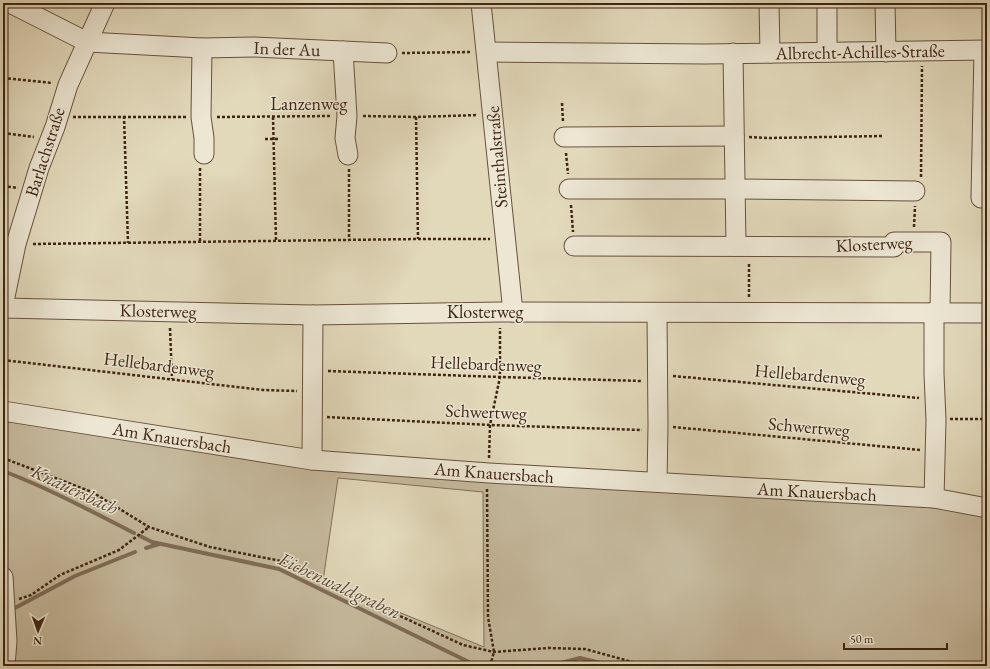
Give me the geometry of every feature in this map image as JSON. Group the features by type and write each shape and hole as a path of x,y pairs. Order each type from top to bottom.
{"street":[{"path":"10,3 87,42"},
{"name":"Barlachstraße","path":"3,307 10,244 51,139 68,85 106,3"},
{"name":"Steinthalstraße","path":"481,3 505,239 506,312"},
{"path":"769,3 770,53"},
{"path":"827,3 827,52"},
{"path":"885,3 886,52"},
{"name":"In der Au","path":"87,42 202,48 254,47 388,53"},
{"path":"202,48 201,117 204,138 204,154"},
{"path":"974,85 981,50"},
{"path":"981,50 981,198"},
{"name":"Albrecht-Achilles-Straße","path":"487,52 770,53 981,50"},
{"path":"343,52 347,116 345,138 348,155"},
{"path":"574,246 743,246 736,189 734,136 734,53"},
{"path":"564,137 734,136"},
{"path":"569,189 915,191"},
{"name":"Klosterweg","path":"743,246 894,247 894,242 941,242 937,312 934,498"},
{"name":"Klosterweg","path":"3,307 313,315 506,312 987,313"},
{"path":"657,313 657,482"},
{"path":"312,460 313,315"},
{"name":"Am Knauersbach","path":"3,411 312,460 489,473 934,498 987,508"},
{"path":"3,577 7,641 5,666"}],"path":[{"path":"914,242 915,185 920,185 922,51"},
{"path":"388,53 487,52"},
{"path":"3,78 51,83"},
{"name":"Lanzenweg","path":"57,118 124,116 416,117 493,114"},
{"path":"124,116 128,243"},
{"path":"274,117 276,241"},
{"path":"416,117 418,239"},
{"path":"3,133 10,136 51,139"},
{"path":"734,136 769,138 882,136"},
{"path":"265,139 280,139"},
{"path":"200,242 200,157 204,154"},
{"path":"348,155 349,240"},
{"path":"10,244 505,239"},
{"path":"743,246 749,312"},
{"path":"170,312 172,379"},
{"path":"490,666 494,652 488,617 488,524 486,496 489,473 490,425 500,377 506,312"},
{"name":"Hellebardenweg","path":"3,360 263,390 313,391"},
{"name":"Hellebardenweg","path":"313,370 500,377 658,378 935,400"},
{"name":"Schwertweg","path":"313,416 490,425 658,428 934,451"},
{"path":"936,420 987,419"},
{"path":"3,458 92,492 148,527 210,547 281,561 463,645 494,652 548,648 585,649 647,666"},
{"path":"5,605 31,595 60,575 120,550 148,527"}],"shaded area":[{"path":"3,421 307,465 483,480 987,511 987,666 13,666 14,653 3,514","holes":["338,478 483,492 484,647 323,581"]}],"waterway":[{"name":"Knauersbach","path":"3,471 53,492 134,533"},
{"name":"Eichenwaldgraben","path":"140,536 152,542 279,569 477,666"},
{"name":"Eichenwaldgraben","path":"146,548 159,544"},
{"name":"Eichenwaldgraben","path":"13,609 75,576 135,552"},
{"name":"Eichenwaldgraben","path":"550,666 580,658 613,666"}]}
